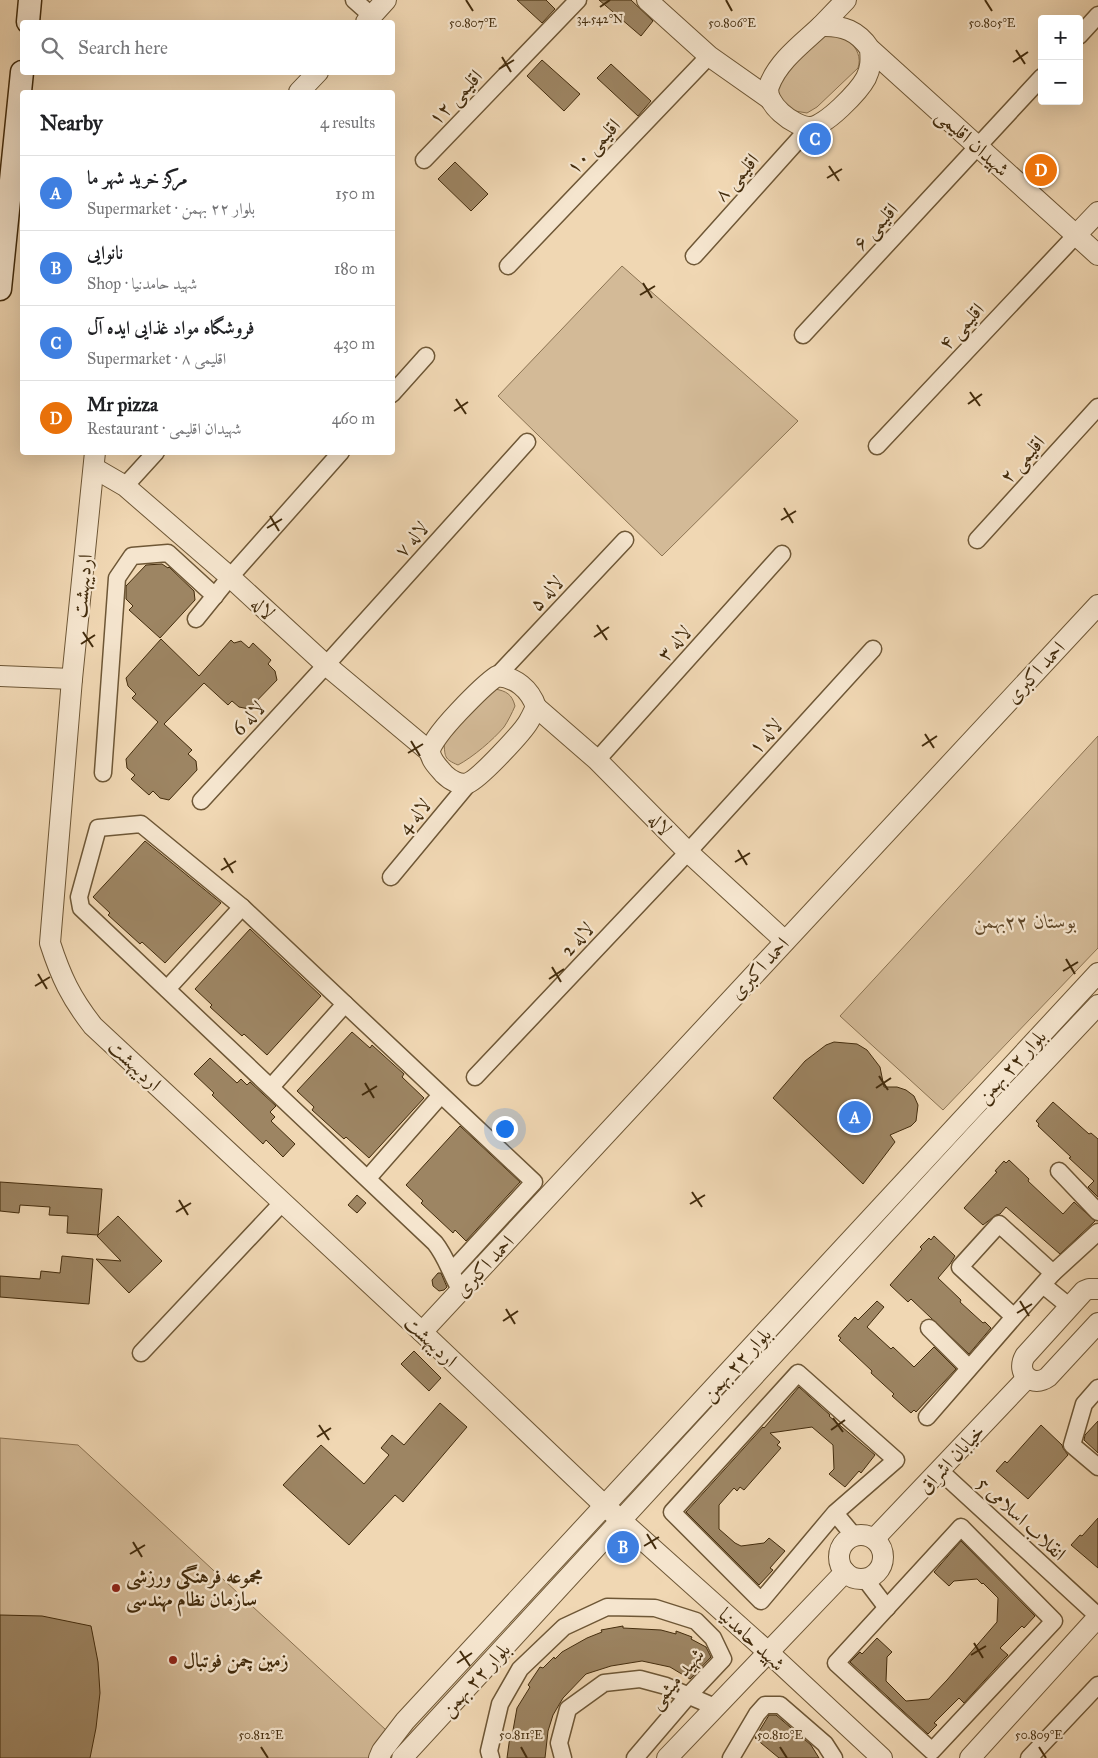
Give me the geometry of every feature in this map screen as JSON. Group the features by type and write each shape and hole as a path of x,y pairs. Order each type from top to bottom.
{"main road":[{"path":"28,20 30,0"},
{"path":"20,90 22,75"},
{"path":"0,289 20,92"}],"street":[{"path":"354,0 369,19 386,0"},
{"name":"اقلیمی ۱۲","path":"424,160 578,0"},
{"path":"647,0 709,56 770,99 779,111 794,122 810,128 821,125 838,111 866,79 883,73 902,78"},
{"path":"770,99 768,88 781,65 846,0"},
{"path":"852,0 849,18 852,30"},
{"path":"1083,32 1098,15"},
{"path":"821,26 836,25 852,30 865,41 870,49 871,64 866,79"},
{"name":"شهیدان اقلیمی","path":"870,49 1098,256"},
{"name":"اقلیمی ۱۰","path":"508,266 709,56"},
{"path":"301,90 315,75"},
{"name":"اقلیمی ۶","path":"804,335 1038,81"},
{"name":"اقلیمی ۸","path":"694,256 810,128"},
{"path":"1076,235 1098,212"},
{"name":"اقلیمی ۴","path":"876,446 1076,235"},
{"path":"395,391 426,356"},
{"name":"اقلیمی ۲","path":"977,540 1098,407"},
{"name":"لاله ۷","path":"326,665 527,442"},
{"path":"125,486 153,455"},
{"path":"196,619 230,577 338,455"},
{"name":"لاله","path":"94,460 230,577 326,665 430,752 435,764 448,778 462,784 469,783"},
{"name":"اردیبهشت","path":"94,460 72,679 50,943 60,974 76,1005 93,1026 621,1520"},
{"name":"لاله ۵","path":"497,676 625,540"},
{"path":"103,773 117,578 132,556 168,553 214,596"},
{"name":"لاله ۳","path":"597,760 782,554"},
{"name":"احمد اکبری","path":"422,1332 462,1291 784,940 1098,605"},
{"name":"لاله ۱","path":"688,852 873,649"},
{"name":"لاله 6","path":"201,801 326,665"},
{"path":"0,676 72,679"},
{"path":"430,752 432,744 439,733 487,682 497,676"},
{"name":"لاله","path":"497,676 508,676 521,684 533,697 536,707 597,760 688,852 784,940"},
{"path":"469,783 485,770 529,722 536,707"},
{"name":"لاله 4","path":"390,877 469,783"},
{"path":"452,1271 534,1182 242,907 141,824 98,828 79,897 81,908 368,1178 434,1243 444,1254 455,1281 462,1291"},
{"name":"لاله 2","path":"475,1077 688,852"},
{"path":"167,989 242,907"},
{"name":"بلوار ۲۲ بهمن","path":"379,1758 382,1751 405,1722 1098,972"},
{"path":"271,1087 345,1004"},
{"name":"بلوار ۲۲ بهمن","path":"402,1758 984,1126 1098,1005"},
{"path":"368,1178 441,1095"},
{"path":"1058,1171 1098,1212"},
{"path":"141,1353 282,1203"},
{"path":"1014,1316 960,1267 999,1224 1070,1307"},
{"path":"928,1417 1048,1279 1098,1232"},
{"path":"1096,1331 1048,1377 1039,1382 1034,1382 1027,1378 1022,1372 1021,1366 1025,1356 1084,1291 1098,1289"},
{"path":"929,1328 969,1368"},
{"path":"798,1374 896,1460 836,1513 761,1600 672,1512 798,1374"},
{"name":"خیابان اشراق","path":"874,1539 1027,1378"},
{"path":"1098,1388 1084,1404 1072,1445 1098,1467"},
{"name":"انقلاب اسلامی 5","path":"940,1470 1098,1616"},
{"path":"836,1513 854,1536"},
{"name":"شهید حامدنیا","path":"621,1520 768,1652 882,1758"},
{"path":"962,1527 1054,1621 932,1751 836,1664 887,1608 962,1527"},
{"path":"854,1536 868,1536 874,1539 880,1544 882,1566 872,1576 865,1579 857,1579 845,1572 841,1566 840,1552 843,1545 854,1536"},
{"path":"667,1758 845,1572"},
{"path":"865,1579 887,1608"},
{"name":"شهید میثمی","path":"491,1758 489,1751 500,1704 520,1669 564,1627 607,1607 655,1608 696,1621 713,1638 723,1659 688,1696 635,1758"},
{"path":"970,1758 1098,1616"},
{"path":"563,1758 559,1743 568,1709 604,1683 640,1679 666,1686 715,1708"},
{"path":"1029,1758 1098,1685"},
{"path":"732,1758 757,1714 765,1705 780,1705 825,1744 834,1758"}],"green space":[{"path":"822,31 843,37 854,47 858,53 858,68 817,107 807,113 789,110 777,95 780,75"},
{"path":"622,266 798,421 662,556 498,396"},
{"path":"495,689 508,694 515,706 505,725 489,743 464,762 458,765 450,761 445,754 444,742 469,713"},
{"name":"بوستان ۲۲بهمن","path":"1098,736 1098,948 943,1110 840,1016"},
{"name":"مجموعه فرهنگی ورزشی سازمان نظام مهندسی","path":"0,1438 78,1445 386,1730 378,1758 0,1758"}],"building":[{"path":"517,0 546,0 555,9 542,23"},
{"path":"599,0 631,0 653,21 641,36"},
{"path":"542,60 580,94 564,111 527,76"},
{"path":"611,64 651,101 638,116 597,78"},
{"path":"455,162 488,194 471,211 438,179"},
{"path":"162,564 169,567 194,591 195,600 160,638 129,610 133,606 126,599 126,586 146,565"},
{"path":"161,639 199,676 231,640 234,643 241,641 249,648 253,643 271,660 268,664 275,671 277,680 249,709 239,707 232,701 228,705 204,683 164,724 192,750 188,754 196,761 197,770 169,800 160,798 153,791 149,795 131,779 135,775 127,768 126,759 158,722 132,698 136,694 128,686 126,678"},
{"path":"145,841 221,903 165,963 142,942 140,944 108,915 110,913 93,897"},
{"path":"250,929 321,996 267,1055 244,1034 242,1036 210,1007 212,1005 195,989"},
{"path":"352,1032 370,1048 372,1045 404,1074 402,1077 424,1098 369,1158 346,1137 344,1139 312,1110 314,1107 297,1091"},
{"path":"834,1042 857,1044 867,1050 880,1067 884,1087 897,1087 906,1090 914,1096 918,1105 916,1121 911,1126 890,1135 895,1142 863,1184 773,1098 805,1061 826,1045"},
{"path":"210,1058 237,1083 241,1079 247,1085 250,1082 276,1106 270,1112 275,1117 271,1121 295,1144 283,1157 266,1140 263,1144 212,1095 214,1093 194,1074"},
{"path":"1053,1102 1089,1134 1091,1133 1098,1139 1098,1197 1088,1187 1094,1181 1038,1126 1039,1124 1036,1121"},
{"path":"460,1126 520,1182 466,1241 455,1230 453,1233 421,1203 423,1201 406,1185"},
{"path":"1009,1160 1063,1214 1074,1202 1095,1221 1060,1254 1006,1207 1000,1214 983,1225 964,1208 997,1172 995,1171 1004,1161 1006,1163"},
{"path":"0,1182 102,1189 98,1235 67,1233 68,1216 49,1215 50,1207 20,1205 19,1213 0,1211"},
{"path":"357,1195 366,1203 357,1213 348,1205"},
{"path":"118,1216 162,1261 129,1293 96,1259 121,1261 97,1236"},
{"path":"934,1236 955,1256 938,1278 961,1300 960,1302 991,1328 969,1354 911,1299 908,1302 890,1285 922,1249 920,1247 929,1238 931,1240"},
{"path":"62,1256 93,1259 89,1304 0,1297 0,1276 40,1279 41,1271 60,1273"},
{"path":"438,1273 441,1273 447,1287 439,1291 433,1286 432,1280"},
{"path":"877,1301 884,1307 867,1327 891,1349 893,1347 914,1367 934,1347 956,1369 916,1412 914,1410 911,1413 892,1396 894,1394 839,1340 841,1338 838,1336 855,1317 858,1320"},
{"path":"414,1351 441,1378 429,1391 401,1364"},
{"path":"799,1387 829,1416 875,1455 861,1473 859,1471 845,1487 829,1474 834,1469 833,1445 812,1427 770,1433 780,1442 777,1445 781,1448 744,1490 740,1487 737,1491 734,1488 719,1505 719,1529 735,1543 741,1546 764,1543 769,1538 785,1551 770,1568 773,1570 759,1585 686,1512 764,1428"},
{"path":"440,1403 467,1427 403,1502 395,1495 349,1545 283,1485 321,1445 364,1484 389,1455 381,1448 392,1435 404,1445"},
{"path":"1098,1421 1098,1453 1084,1440 1085,1435"},
{"path":"1041,1425 1062,1445 1068,1455 1028,1499 996,1471 1005,1461 1007,1463"},
{"path":"1098,1518 1098,1568 1071,1545"},
{"path":"961,1541 1035,1616 1000,1648 1008,1655 964,1703 959,1698 934,1723 937,1725 928,1734 850,1662 860,1652 862,1654 877,1638 892,1652 887,1657 886,1681 906,1701 929,1699 947,1680 997,1622 998,1598 983,1583 977,1579 954,1581 949,1586 934,1572"},
{"path":"0,1615 42,1616 91,1626 98,1662 100,1693 90,1758 0,1758"},
{"path":"623,1626 623,1628 661,1630 676,1634 676,1631 692,1637 691,1639 706,1647 711,1657 690,1679 670,1667 642,1661 611,1666 586,1674 563,1698 553,1715 548,1731 545,1758 507,1758 517,1708 530,1687 528,1685 540,1667 543,1668 554,1657 555,1659 562,1652 602,1632 601,1630"},
{"path":"769,1715 776,1715 811,1745 819,1758 779,1758 755,1738"}],"place":[{"name":"فروشگاه مواد غذایی ایده آل","path":"815,139"},
{"name":"Mr pizza","path":"1041,170"},
{"name":"مرکز خرید شهر ما","path":"855,1117"},
{"name":"نانوایی","path":"623,1547"},
{"name":"مجموعه فرهنگی ورزشی سازمان نظام مهندسی","path":"116,1588"},
{"name":"زمین چمن فوتبال","path":"173,1660"}]}
